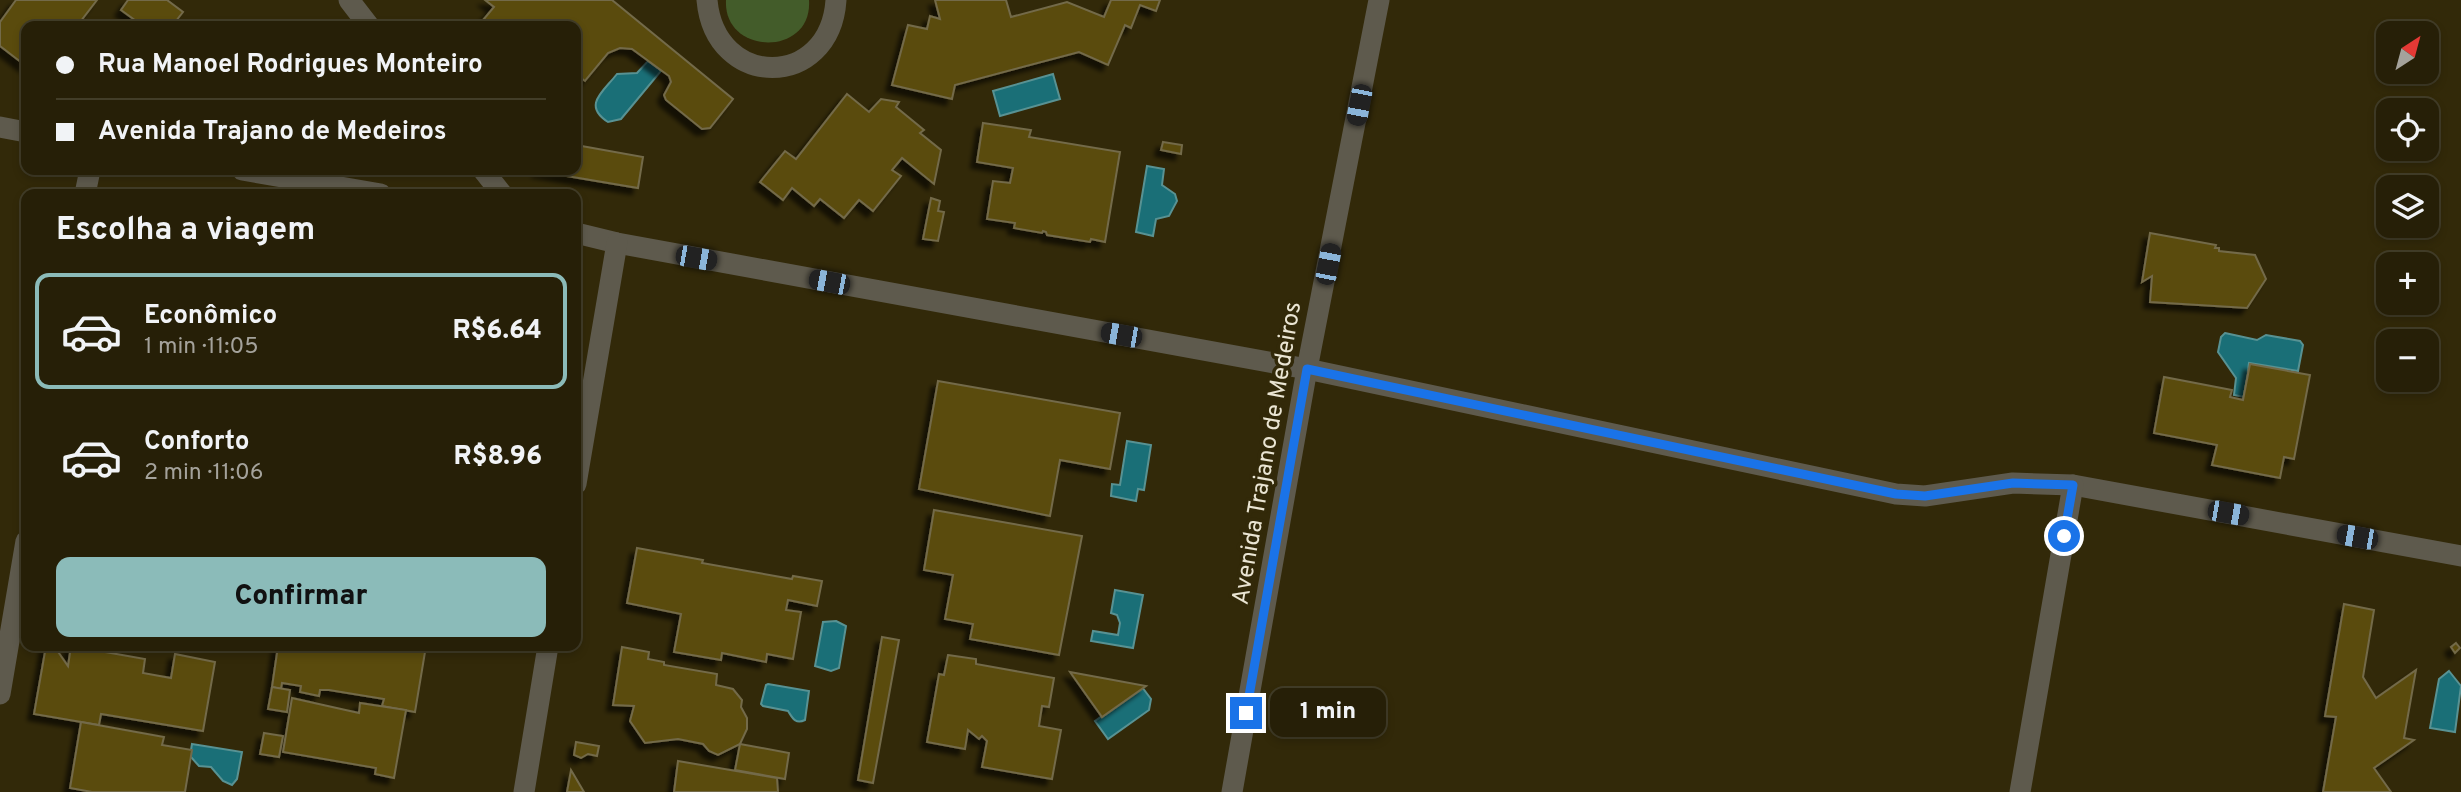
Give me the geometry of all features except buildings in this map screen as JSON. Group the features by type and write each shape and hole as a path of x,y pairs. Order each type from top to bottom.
{"street":[{"path":"349,0 365,21"},
{"path":"707,0 709,19 718,39 732,54 751,64 773,68 794,64 820,46 827,38 835,18 836,0"},
{"name":"Avenida Trajano de Medeiros","path":"1232,792 1307,369 1379,0"},
{"path":"0,127 21,131"},
{"path":"271,175 352,189"},
{"path":"487,175 498,189"},
{"path":"581,234 1307,369 1896,494 1925,496 2013,483 2073,485 2461,556"},
{"path":"581,455 617,243"},
{"path":"2020,792 2073,485"},
{"path":"0,694 21,570"},
{"path":"524,792 547,651"}],"green space":[{"path":"726,0 809,0 806,19 797,32 784,40 768,42 752,40 738,32 729,18"}],"water":[{"path":"648,61 661,71 621,119 608,122 600,116 596,110 598,98 617,74 637,73"},
{"path":"1053,74 1060,99 1000,116 993,91"},
{"path":"1147,166 1164,169 1162,185 1175,194 1177,201 1169,216 1156,219 1153,236 1136,232"},
{"path":"2225,333 2257,340 2266,335 2300,341 2303,345 2298,371 2249,363 2244,397 2234,395 2236,378 2218,352 2221,337"},
{"path":"1127,441 1151,445 1144,490 1138,489 1136,501 1111,496 1112,484 1120,485"},
{"path":"1115,590 1143,595 1133,648 1091,641 1093,631 1118,635 1120,623 1117,615 1111,613"},
{"path":"836,621 846,626 839,668 831,671 815,666 823,622"},
{"path":"2449,671 2461,686 2455,732 2430,728 2439,679"},
{"path":"768,684 809,691 805,720 796,721 788,711 763,706 761,704"},
{"path":"1142,687 1151,699 1149,710 1108,739 1095,721"},
{"path":"192,744 242,752 237,779 232,785 223,781 211,767 199,766 190,756"}],"route":[{"path":"1246,713 1307,369 1896,494 1925,496 2013,483 2073,485 2064,536"}]}
